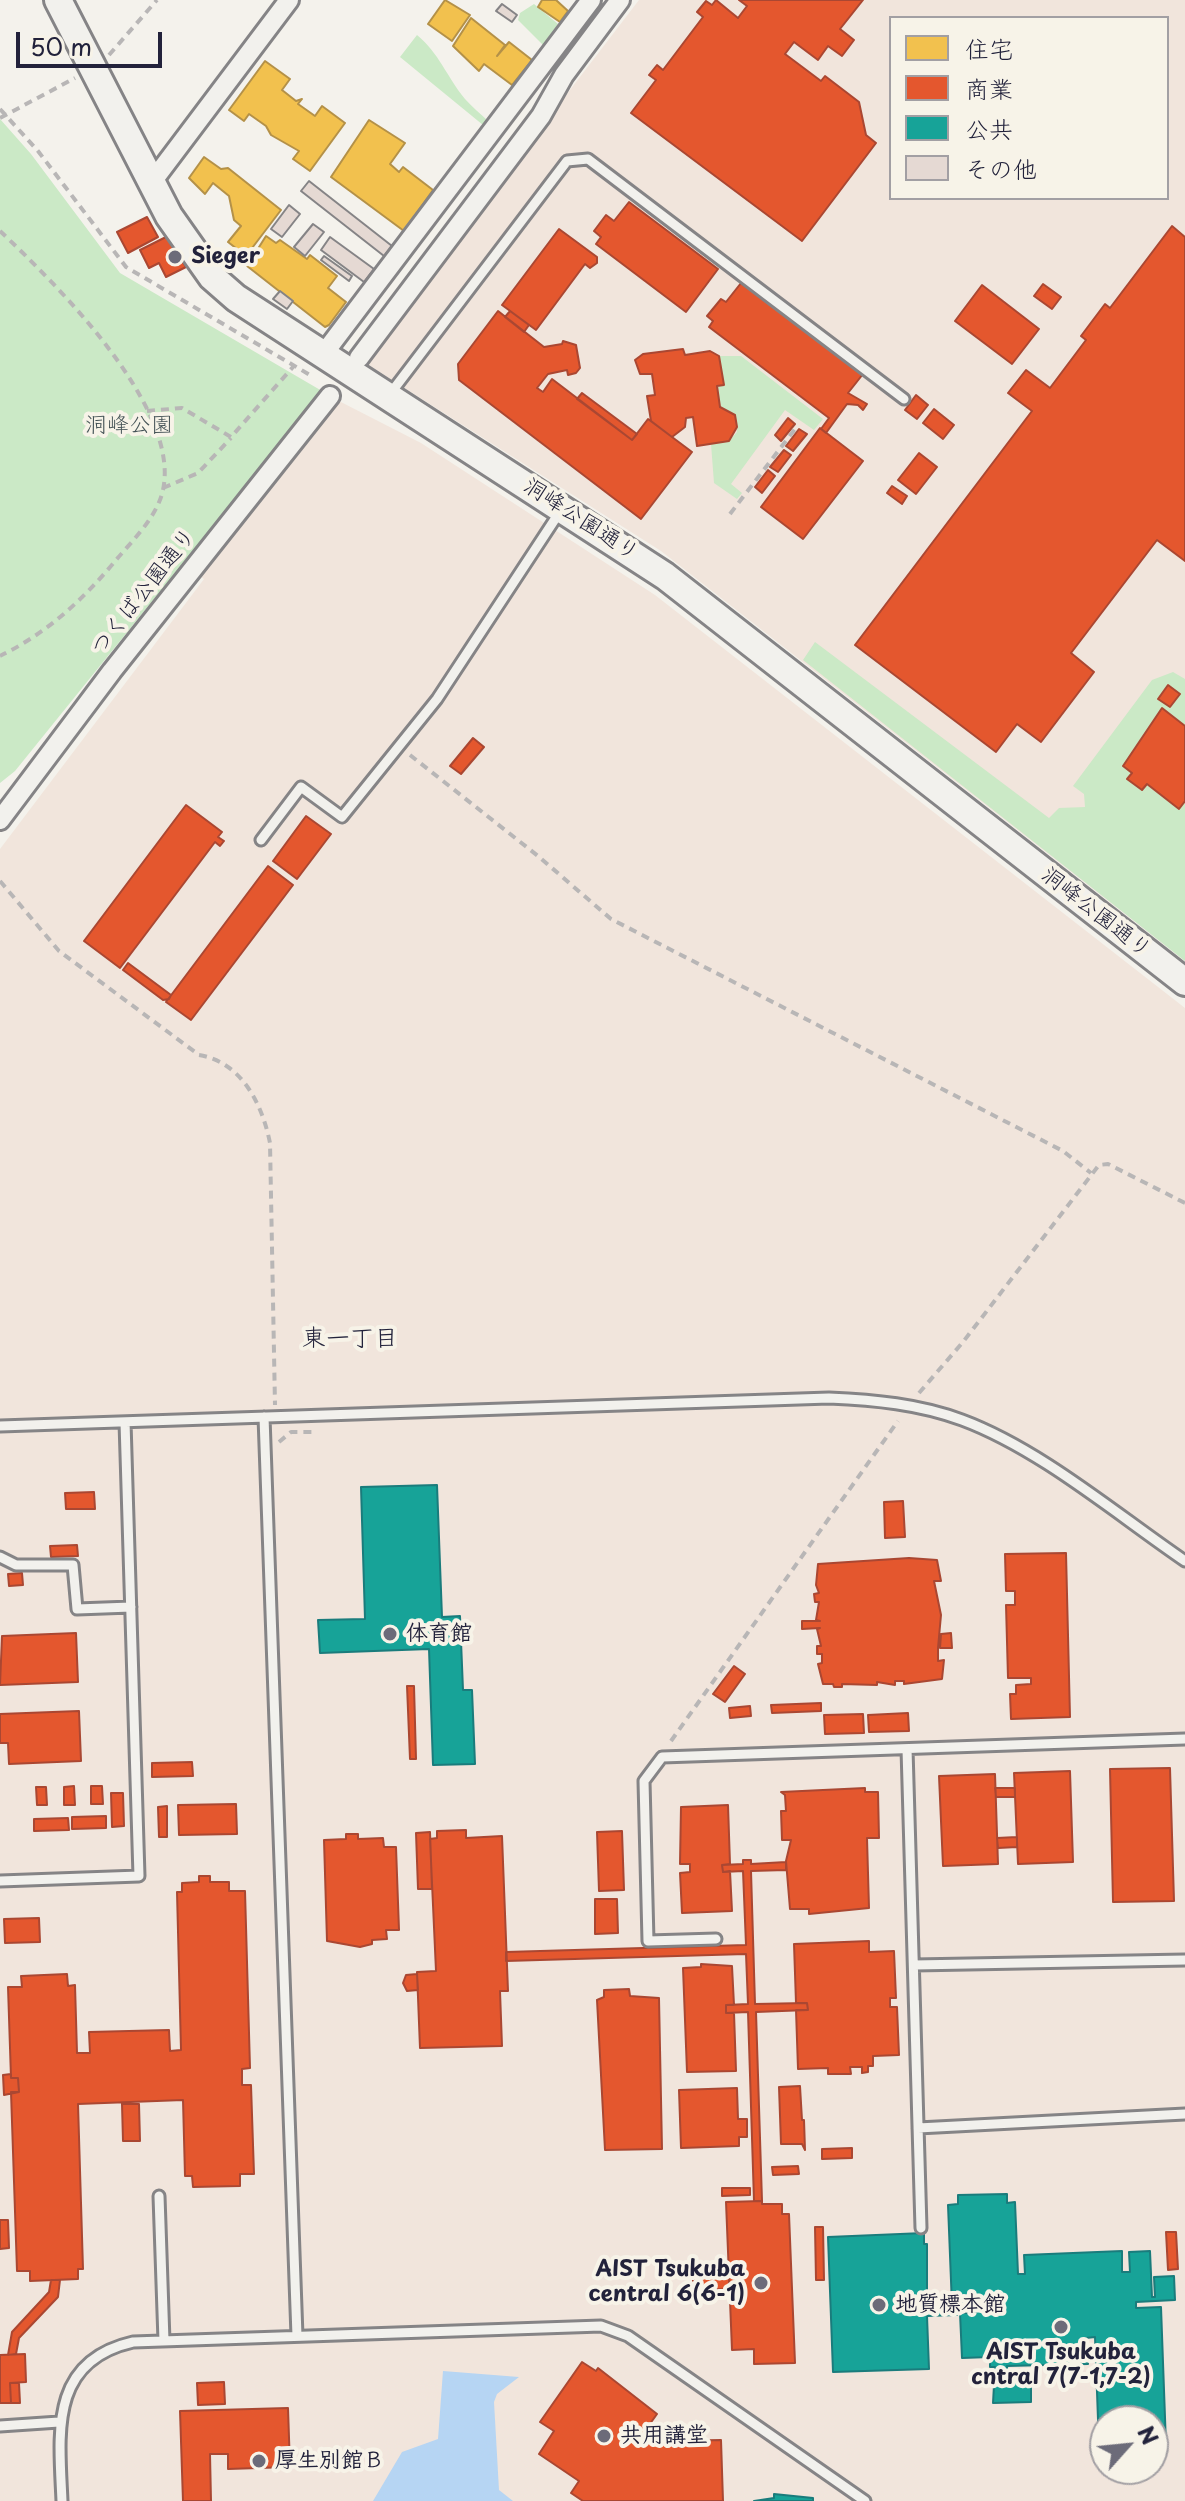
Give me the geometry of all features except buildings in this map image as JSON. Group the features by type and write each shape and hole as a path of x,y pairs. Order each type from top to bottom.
{"street":[{"name":"洞峰公園通り","path":"58,0 169,216 212,277 236,298 320,368 388,397 665,576 1185,982"},
{"path":"152,182 289,0"},
{"path":"320,368 591,0"},
{"path":"359,358 541,116 564,75 620,0"},
{"name":"つくば公園通り","path":"0,820 112,671 330,396"}],"lane":[{"path":"388,397 567,161 588,159 904,399"},
{"path":"261,840 301,787 342,817 478,641 562,507"},
{"path":"0,1426 829,1398 889,1403 933,1411 993,1434 1183,1556"},
{"path":"264,1417 297,2336"},
{"path":"0,1881 139,1876 125,1422"},
{"path":"0,1557 16,1565 73,1565 77,1609 131,1607"},
{"path":"716,1939 648,1941 644,1781 662,1757 1185,1739"},
{"path":"907,1749 921,2228"},
{"path":"914,1965 1185,1960"},
{"path":"918,2128 1185,2114"},
{"path":"159,2196 164,2341"},
{"path":"62,2501 59,2422 68,2392 85,2366 99,2354 133,2342 613,2328 865,2501"},
{"path":"0,2426 59,2422"}],"path":[{"path":"103,61 157,0"},
{"path":"3,117 84,73"},
{"path":"0,109 3,117 38,151 126,267 293,366 320,368"},
{"path":"0,231 34,263 89,326 147,411 165,460 158,507 87,595 55,623 0,656"},
{"path":"163,488 198,473 293,366"},
{"path":"147,411 182,408 231,437"},
{"path":"730,514 795,429"},
{"path":"399,747 538,856 611,919 1050,1144 1091,1173"},
{"path":"0,881 59,951 199,1055 219,1058 246,1085 263,1110 270,1143 276,1416"},
{"path":"919,1393 963,1342 1099,1165 1108,1164 1185,1203"},
{"path":"671,1741 898,1421"}],"shaded area":[{"path":"639,0 1185,0 1185,961 661,551 362,361"},
{"path":"337,400 421,443 655,595 1185,1008 1185,2501 0,2501 0,849 204,579 200,576"}],"green space":[{"path":"534,4 558,24 543,45 518,20 520,13"},
{"path":"417,35 465,99 488,121 483,125 400,57"},
{"name":"洞峰公園","path":"0,119 31,154 120,273 322,391 15,771 0,783"},
{"path":"719,356 741,356 823,419 814,430 785,410 731,484 742,493 737,499 714,483 711,444 729,441 737,432 735,415 720,407 717,386 724,384"},
{"path":"815,642 1049,818 1059,808 1085,807 1084,794 1073,786 1152,680 1173,672 1185,679 1185,961 803,660"}],"water":[{"path":"443,2371 519,2377 497,2394 494,2402 499,2490 513,2501 373,2501 402,2452 438,2439"}],"place":[{"name":"Sieger","path":"175,257"},
{"name":"体育館","path":"390,1634"},
{"name":"AIST Tsukuba central 6(6-1)","path":"761,2283"},
{"name":"地質標本館","path":"879,2305"},
{"name":"AIST Tsukuba cntral 7(7-1,7-2)","path":"1061,2327"},
{"name":"共用講堂","path":"604,2436"},
{"name":"厚生別館Ｂ","path":"259,2461"}],"district":[{"name":"東一丁目","path":"350,1339"}]}
